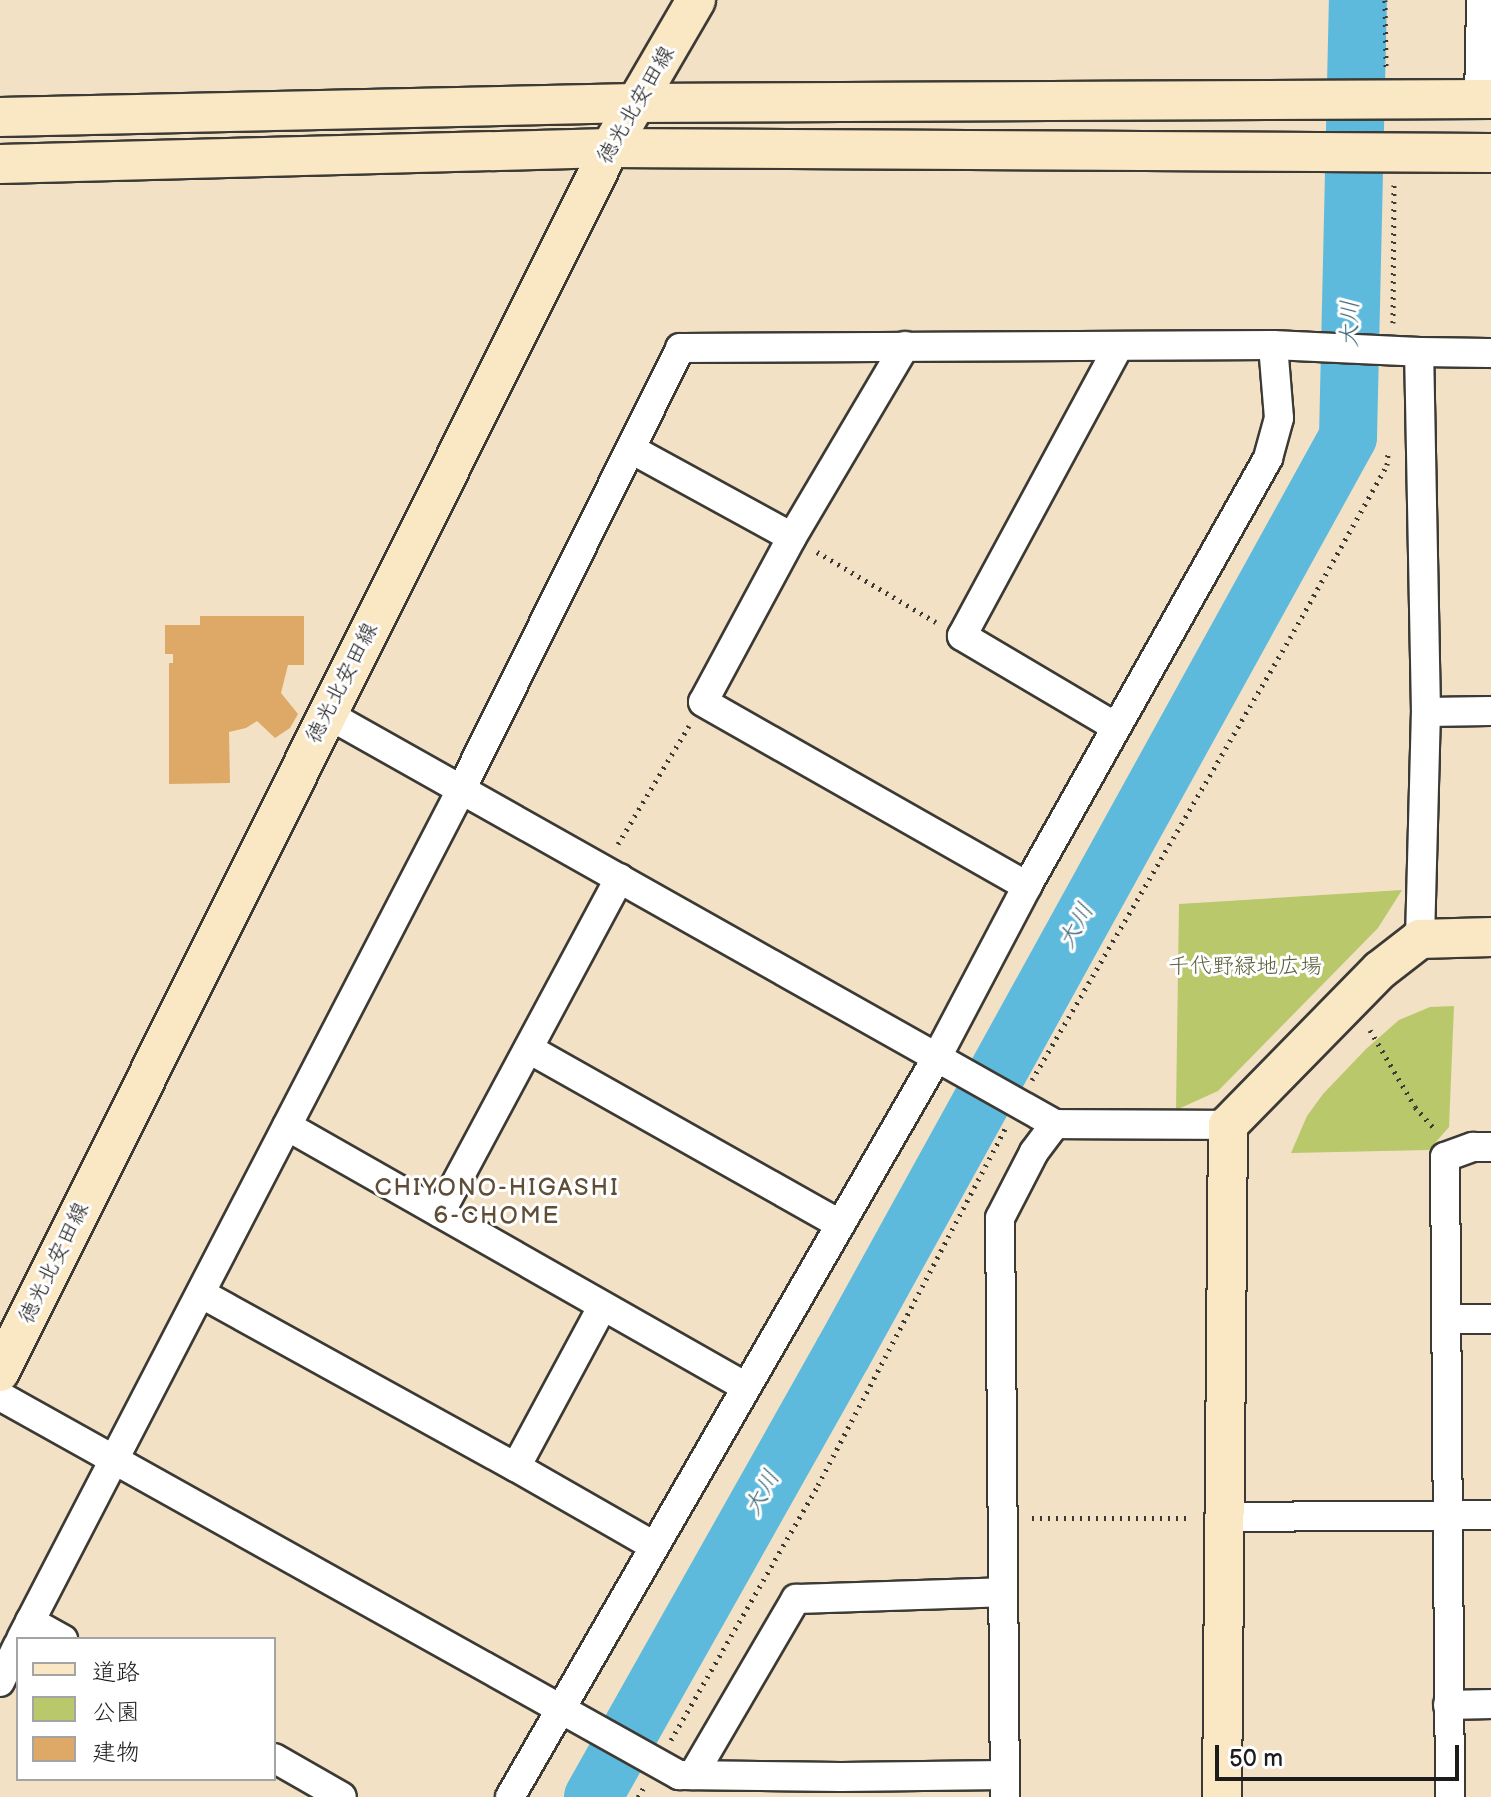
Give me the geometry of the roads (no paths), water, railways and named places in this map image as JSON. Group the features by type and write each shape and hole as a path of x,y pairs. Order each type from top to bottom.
{"street":[{"name":"徳光北安田線","path":"0,1372 610,148 696,0"},
{"path":"0,117 635,103 1485,99 1481,0"},
{"path":"0,164 610,148 1491,153"},
{"path":"510,1797 570,1711 654,1546 937,1057 1027,886 1268,458 1279,418 1273,345"},
{"path":"43,1637 23,1635 461,790 680,348 1273,345 1491,353"},
{"path":"905,346 792,537 703,702 1027,886"},
{"path":"1116,727 962,636 1118,348"},
{"path":"1395,351 1426,712 1420,939"},
{"path":"631,449 792,537"},
{"path":"1426,712 1491,711"},
{"path":"327,714 1055,1124 1228,1125"},
{"path":"440,1213 529,1049 612,874"},
{"path":"1222,1797 1228,1125 1380,970 1420,939 1491,937"},
{"path":"529,1049 840,1224"},
{"path":"0,1396 570,1711 679,1775 1005,1786 1000,1218 1034,1152 1055,1124"},
{"path":"287,1126 746,1387"},
{"path":"1450,1797 1445,1157 1473,1147 1491,1147"},
{"path":"202,1294 654,1546"},
{"path":"516,1467 602,1307"},
{"path":"1446,1319 1491,1319"},
{"path":"1223,1517 1491,1515"},
{"path":"693,1775 796,1599 1003,1592"},
{"path":"0,1682 16,1649"},
{"path":"1448,1705 1491,1704"},
{"path":"276,1759 342,1797"}],"waterway":[{"name":"大川","path":"593,1797 843,1353 1348,437 1358,0"}],"district":[{"name":"CHIYONO-HIGASHI 6-CHOME","path":"497,1202"}],"park label":[{"name":"千代野緑地広場","path":"1245,967"}]}
